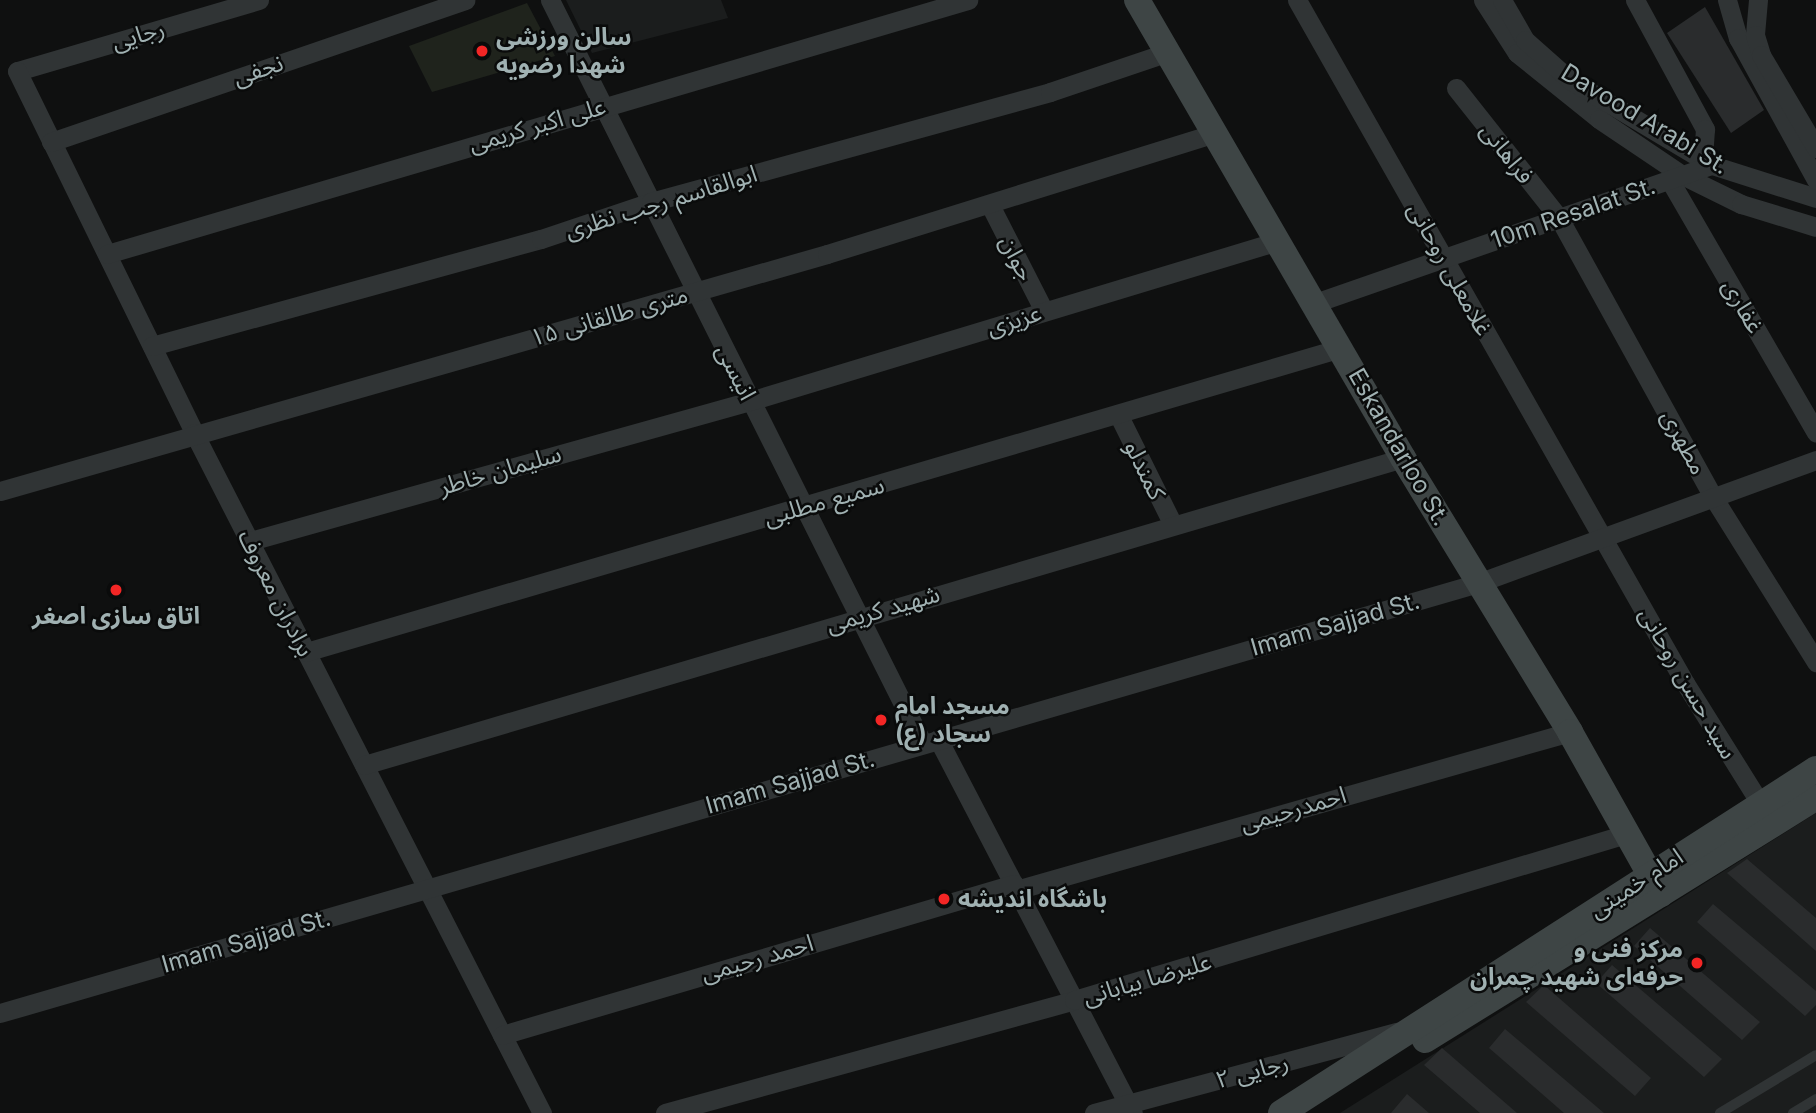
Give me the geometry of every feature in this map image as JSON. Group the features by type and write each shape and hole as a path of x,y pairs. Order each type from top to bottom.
{"main road":[{"name":"Eskandarloo St.","path":"1137,0 1404,458 1570,732 1655,884"},
{"name":"امام خمینی","path":"1311,1113 1655,884 1760,804 1816,769"},
{"name":"امام خمینی","path":"1281,1113 1411,1028 1655,884 1775,826 1816,798"}],"street":[{"name":"رجایی","path":"17,71 260,0"},
{"name":"نجفی","path":"51,142 465,0"},
{"name":"انیسی","path":"550,0 858,616 1015,887 1130,1108"},
{"name":"علی اکبر کریمی","path":"107,254 968,0"},
{"name":"غلامعلی روحانی","path":"1297,0 1605,537"},
{"name":"Davood Arabi St.","path":"1483,0 1517,53 1676,177 1741,204 1816,227"},
{"name":"Davood Arabi St.","path":"1502,0 1525,40 1570,80 1708,162 1816,198"},
{"path":"1634,0 1705,129 1708,162"},
{"path":"1727,0 1738,38 1816,180"},
{"path":"1757,3 1755,35 1761,54 1816,148"},
{"name":"ابوالقاسم رجب نظری","path":"152,346 541,239 651,202 1050,92 1167,52"},
{"name":"برادران معروف","path":"17,71 194,433 542,1113"},
{"name":"فراهانی","path":"1456,88 1559,218"},
{"name":"۱۵ متری طالقانی","path":"0,491 194,433 695,292 990,205 1215,133"},
{"name":"10m Resalat St.","path":"1315,303 1676,177 1708,162"},
{"name":"غفاری","path":"1676,177 1816,433"},
{"name":"جوان","path":"990,205 1044,311"},
{"name":"مطهری","path":"1559,218 1713,497 1816,662"},
{"name":"عزیزی","path":"750,401 1278,241"},
{"name":"سمیع مطلبی","path":"306,652 1341,348"},
{"name":"سلیمان خاطر","path":"250,541 750,401"},
{"name":"کمندلو","path":"1118,414 1173,525"},
{"name":"شهید کریمی","path":"364,765 858,616 1404,458"},
{"name":"Imam Sajjad St.","path":"0,1013 1478,583 1816,460"},
{"name":"سید حسن روحانی","path":"1605,537 1685,683 1775,826"},
{"name":"احمدرحیمی","path":"1015,887 1570,732"},
{"name":"علیرضا بیابانی","path":"665,1113 1074,1000 1626,834"},
{"name":"احمد رحیمی","path":"502,1035 1015,887"},
{"name":"رجایی ۲","path":"1094,1113 1130,1108 1411,1028"}],"lane":[{"path":"1720,1113 1816,1055"},
{"path":"1793,1113 1816,1099"}],"shaded area":[{"path":"566,0 721,0 728,18 592,53"},
{"name":"سالن ورزشی شهدا رضویه","path":"527,3 555,56 432,92 409,46"},
{"name":"مرکز فنی و حرفه‌ای شهید چمران","path":"1816,813 1816,1113 1340,1113"}],"building":[{"path":"1705,7 1764,110 1731,133 1667,33"},
{"path":"1747,859 1816,918 1816,951 1727,873"},
{"path":"1713,904 1816,991 1816,1005 1805,1016 1697,922"},
{"path":"1650,928 1760,1022 1742,1040 1634,946"},
{"path":"1612,965 1722,1059 1704,1077 1596,983"},
{"path":"1544,985 1651,1078 1635,1096 1526,1002"},
{"path":"1505,1029 1604,1113 1564,1113 1489,1048"},
{"path":"1442,1048 1517,1113 1480,1113 1424,1065"},
{"path":"1407,1094 1429,1113 1391,1113"}],"place":[{"name":"سالن ورزشی شهدا رضویه","path":"482,51"},
{"name":"اتاق سازی اصغر","path":"116,590"},
{"name":"مسجد امام سجاد (ع)","path":"881,720"},
{"name":"باشگاه اندیشه","path":"944,899"},
{"name":"مرکز فنی و حرفه‌ای شهید چمران","path":"1697,963"}]}
